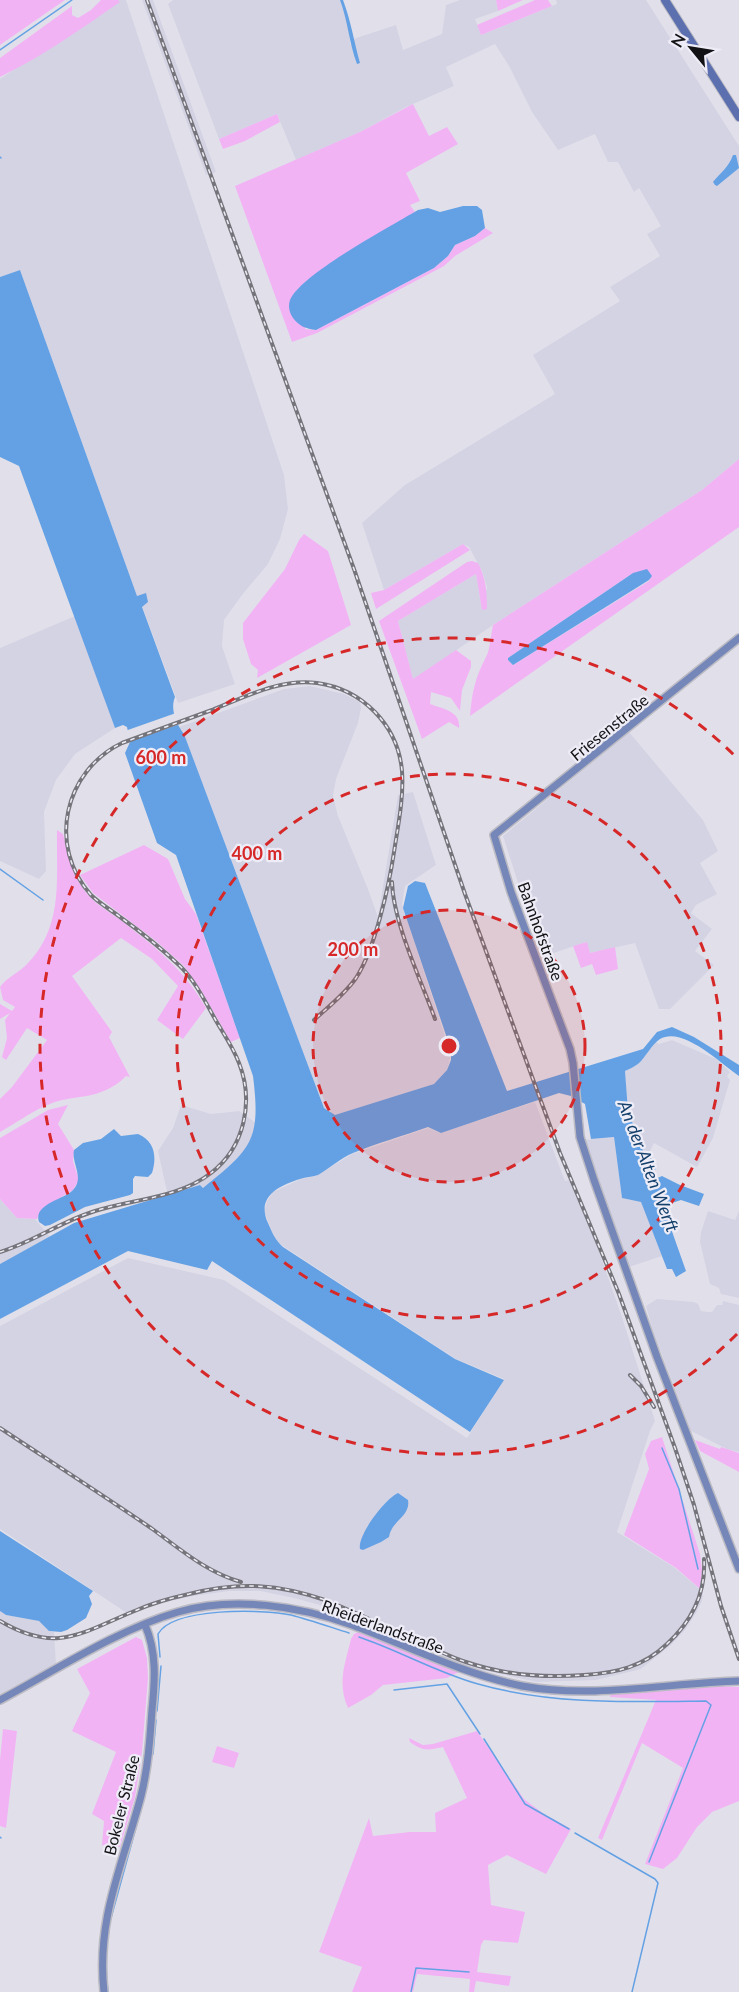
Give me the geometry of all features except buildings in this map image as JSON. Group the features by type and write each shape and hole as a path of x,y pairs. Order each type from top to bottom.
{"main road":[{"path":"665,0 739,117"}],"street":[{"name":"Friesenstraße","path":"494,835 739,638"},
{"name":"Bahnhofstraße","path":"494,835 573,1063 580,1137 594,1180 650,1336 739,1569"},
{"name":"Rheiderlandstraße","path":"0,1700 79,1657 145,1625 180,1612 201,1608 248,1605 276,1607 334,1619 474,1673 502,1682 547,1690 592,1691 739,1681"},
{"name":"Bokeler Straße","path":"104,1992 102,1955 106,1916 141,1794 148,1752 155,1663 145,1625"}],"shaded area":[{"path":"0,0 65,0 0,45"},
{"path":"101,0 120,2 47,51 0,77 0,58 72,6 72,15 78,18"},
{"path":"117,0 126,0 284,475 288,509 280,539 268,564 224,620 222,646 235,684 178,703 142,606 146,594 137,596 20,270 0,277 0,79"},
{"path":"142,0 153,0 216,172 206,175"},
{"path":"173,0 340,0 348,22 350,43 360,63 353,39 396,25 403,50 442,34 446,5 460,0 496,0 498,11 475,19 481,35 557,4 556,0 646,0 739,146 739,459 702,490 493,625 413,680 398,621 476,574 482,610 487,587 482,571 469,547 463,544 384,590 362,523 405,485 555,394 533,355 620,301 610,287 660,256 647,234 661,226 639,188 634,192 618,162 608,162 595,134 558,150 532,112 495,44 446,67 454,86 296,160 277,114 219,139 168,4"},
{"path":"496,0 523,0 498,11"},
{"path":"535,0 548,0 552,6 481,35 477,25"},
{"path":"413,104 429,136 447,127 458,144 406,173 420,201 410,205 415,212 325,268 305,329 316,330 434,268 448,256 455,245 475,236 485,228 493,233 455,256 444,266 317,333 292,342 235,186 360,132"},
{"path":"277,114 280,122 245,141 223,149 219,139"},
{"path":"739,459 739,527 470,716 475,685 488,651 493,625 702,490","holes":["633,573 651,576 649,581 513,665 508,660"]},
{"path":"304,534 328,551 351,625 257,678 258,670 251,664 243,639 243,623 285,569"},
{"path":"463,544 470,550 376,609 371,593 384,590"},
{"path":"467,562 478,563 483,574 487,609 482,610 476,574 398,621 413,679 456,650 471,661 462,690 460,711 451,698 431,692 430,704 454,714 459,722 459,728 449,722 422,739 379,621"},
{"path":"75,616 115,728 75,754 56,780 44,812 46,871 39,879 0,861 0,648"},
{"path":"310,686 344,694 360,702 358,723 336,779 333,796 338,816 378,917 398,795 413,792 436,865 405,886 402,904 451,1055 447,1070 434,1084 335,1116 324,1108 184,734 179,727 284,689"},
{"path":"629,732 703,820 718,851 700,863 717,894 696,905 691,913 712,929 695,951 714,965 670,1009 659,1009 635,943 590,953 586,942 542,957 503,836"},
{"path":"57,830 63,834 76,876 84,890 169,961 189,983 206,1008 183,1039 157,1020 178,986 152,959 121,938 72,976 112,1032 109,1037 130,1077 126,1076 96,1094 45,1106 0,1132 0,1099 12,1087 47,1040 27,1028 6,1060 2,1057 7,1038 5,1020 10,1013 0,1019 0,1004 12,1011 15,1007 3,1000 0,987 28,963 48,933 56,900"},
{"path":"144,845 168,859 185,899 196,914 240,1038 231,1042 201,990 184,966 156,941 93,893 80,875"},
{"path":"587,942 590,953 615,947 618,969 596,975 592,964 581,968 573,946"},
{"path":"672,1040 716,1059 730,1072 727,1076 730,1080 713,1138 697,1167 654,1143 645,1156 628,1111 625,1071 637,1065 656,1042 659,1044"},
{"path":"535,1102 565,1181 569,1180 596,1243 655,1421 617,1532 675,1568 703,1592 702,1601 685,1630 671,1645 641,1669 596,1680 537,1682 464,1666 353,1614 260,1591 229,1591 193,1596 156,1604 130,1615 0,1529 0,1326 128,1258 224,1280 467,1438 504,1379 456,1359 283,1246 277,1241 264,1211 273,1192 301,1179 316,1176 352,1154 428,1128 440,1133"},
{"path":"68,1105 58,1124 74,1150 73,1161 79,1180 73,1190 42,1209 37,1219 17,1218 0,1199 0,1138 48,1110"},
{"path":"181,1105 211,1114 239,1111 256,1123 248,1148 224,1171 203,1188 200,1185 168,1196 158,1151 173,1128"},
{"path":"614,1137 622,1198 641,1202 662,1256 629,1267 584,1140"},
{"path":"0,1199 17,1218 35,1219 50,1237 0,1264"},
{"path":"708,1211 735,1220 739,1211 739,1298 721,1294 719,1288 710,1284 700,1242"},
{"path":"657,1299 694,1302 698,1304 701,1311 708,1312 712,1312 717,1305 722,1305 723,1301 739,1305 739,1452 727,1449 691,1431 653,1331 646,1306"},
{"path":"662,1437 700,1554 702,1570 700,1589 676,1568 624,1535 649,1469 645,1454 651,1441"},
{"path":"695,1440 739,1453 739,1472 700,1451"},
{"path":"0,1611 6,1615 39,1621 49,1631 54,1632 56,1664 0,1694"},
{"path":"358,1632 459,1672 447,1678 383,1685 348,1708 343,1690 343,1674 351,1639"},
{"path":"136,1637 142,1640 147,1658 148,1678 142,1752 135,1797 120,1847 102,1845 104,1821 92,1814 116,1752 72,1731 90,1693 77,1669"},
{"path":"739,1687 739,1801 712,1812 697,1827 677,1858 663,1869 645,1864 683,1768 642,1743 602,1840 598,1838 656,1700 610,1697 611,1692"},
{"path":"3,1729 17,1731 6,1828 0,1826 0,1760"},
{"path":"477,1731 524,1799 544,1814 571,1829 546,1874 507,1855 488,1865 491,1905 525,1912 518,1943 484,1940 481,1945 477,1972 511,1976 509,1986 476,1981 474,1992 469,1992 470,1979 417,1974 413,1992 352,1992 362,1967 319,1952 369,1818 373,1836 436,1832 435,1813 467,1798 443,1747 422,1749 410,1742 409,1738 423,1745 433,1744"},
{"path":"217,1746 239,1753 234,1768 212,1762"}],"water":[{"path":"340,0 343,0 350,24 360,63 357,64 345,16"},
{"path":"733,155 736,155 739,168 717,186 715,185 713,182"},
{"path":"463,206 477,206 482,210 485,228 475,236 455,245 448,256 434,268 316,330 303,327 293,318 289,309 290,300 298,289 328,264 418,210 428,208 440,212"},
{"name":"An der Alten Werft","path":"20,270 137,596 146,593 148,602 142,607 175,697 173,706 175,716 184,734 324,1108 335,1115 434,1084 447,1070 451,1060 451,1050 403,908 408,886 415,881 425,883 507,1091 643,1049 657,1032 672,1027 694,1037 739,1065 739,1076 701,1048 680,1038 669,1036 660,1039 638,1064 625,1071 628,1111 645,1156 649,1153 656,1169 650,1172 653,1180 662,1176 704,1194 699,1206 681,1200 663,1206 686,1271 676,1277 672,1269 667,1269 641,1202 622,1198 614,1137 591,1139 585,1104 571,1096 559,1093 441,1133 428,1127 371,1146 349,1155 318,1175 284,1185 267,1199 265,1214 268,1223 283,1247 455,1359 504,1380 470,1432 212,1261 207,1270 128,1251 0,1319 0,1264 74,1223 200,1185 203,1188 233,1163 242,1152 254,1129 255,1115 253,1076 176,855 157,843 125,753 130,742 127,727 123,725 115,728 19,466 0,457 0,277"},
{"path":"647,569 652,576 649,580 513,665 508,660 633,573"},
{"path":"114,1129 121,1136 138,1134 148,1141 154,1155 152,1173 148,1177 135,1176 133,1193 130,1195 85,1207 50,1225 45,1226 39,1222 40,1211 68,1194 78,1181 74,1150 83,1143 101,1139"},
{"path":"398,1493 408,1500 404,1515 393,1527 389,1537 363,1550 360,1549 363,1535 373,1518"},
{"path":"0,1531 93,1591 89,1596 92,1604 86,1618 61,1632 49,1631 39,1621 6,1615 0,1611"}],"pier":[{"path":"176,713 180,724 126,743 125,731"}],"waterway":[{"path":"0,50 72,0"},
{"path":"0,869 43,900"},
{"path":"662,1448 679,1489 698,1569"},
{"path":"160,1657 158,1634 167,1625 181,1619 220,1612 241,1611 291,1615 349,1633"},
{"path":"359,1637 448,1674 506,1691 591,1701 706,1701 711,1705 649,1862"},
{"path":"157,1711 161,1666"},
{"path":"394,1690 447,1684 480,1734"},
{"path":"153,1754 156,1720"},
{"path":"484,1739 525,1804 569,1829"},
{"path":"150,1768 151,1760"},
{"path":"111,1918 143,1802"},
{"path":"575,1833 655,1879 658,1883 632,1992"},
{"path":"107,1945 108,1932"},
{"path":"411,1992 416,1968 469,1972"},
{"path":"106,1971 108,1992"}],"railway":[{"path":"147,0 354,569 465,894 560,1153 619,1294 675,1448 694,1505 721,1606 739,1659"},
{"path":"0,1252 83,1215 170,1193 198,1181 211,1173 232,1150 239,1137 246,1108 246,1093 239,1063 195,985 166,953 91,895 77,876 69,855 66,833 68,811 75,790 86,772 102,756 122,743 250,694 290,683 317,683 333,687 363,701 375,712 393,739 402,771 399,822 392,866 375,934 363,966 352,984 314,1020"},
{"path":"392,882 402,933 435,1019"},
{"path":"630,1375 641,1386 654,1407"},
{"path":"0,1428 194,1559 228,1578 241,1582"},
{"path":"0,1621 38,1637 70,1636 149,1605 176,1597 225,1587 259,1586 293,1591 328,1601 459,1660 480,1666 509,1673 539,1676 596,1674 639,1663 658,1652 676,1635 696,1606 703,1583 704,1559"}]}
